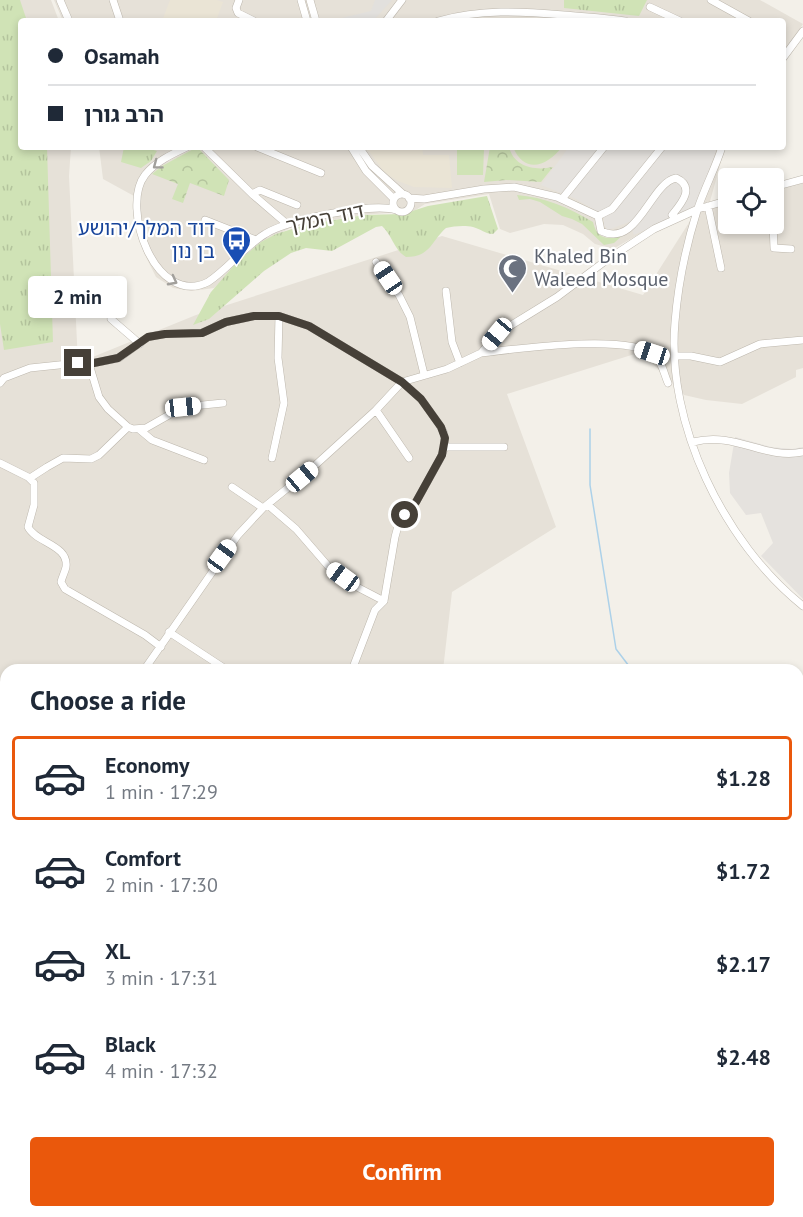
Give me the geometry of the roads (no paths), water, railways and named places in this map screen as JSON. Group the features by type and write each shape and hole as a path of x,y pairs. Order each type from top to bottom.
{"street":[{"path":"60,0 68,18"},
{"path":"113,0 119,18"},
{"path":"239,0 236,8 238,14 247,18"},
{"path":"301,0 306,18"},
{"path":"310,0 315,18"},
{"path":"388,18 402,0"},
{"path":"711,0 744,18"},
{"path":"650,8 673,18"},
{"path":"448,18 486,11 591,18"},
{"path":"786,54 803,31"},
{"name":"דוד המלך","path":"182,150 151,169 144,176 139,188 138,213 147,249 159,270 175,284 189,287 202,285 214,278 256,240 286,224 395,203"},
{"path":"207,150 286,224"},
{"path":"264,150 321,173"},
{"path":"353,150 366,171 404,211 424,199 480,189 514,188 562,199 598,216 612,209 660,150"},
{"path":"361,150 372,166 406,196 410,206"},
{"path":"562,199 602,150"},
{"path":"721,150 698,209 684,265 675,321 674,371 693,442 715,496 742,541 777,584 803,606"},
{"path":"598,216 599,228 604,233 622,231 636,221 666,182 676,178 686,187 686,197 672,215"},
{"path":"784,184 803,179"},
{"path":"377,208 384,198 380,184"},
{"path":"252,194 260,190 297,205"},
{"path":"395,203 406,196 424,199"},
{"path":"481,353 497,334 557,297 608,259 654,229 698,209 718,203"},
{"path":"708,206 721,268"},
{"path":"205,220 256,240"},
{"path":"773,234 774,248 790,249"},
{"path":"376,261 399,295 410,317 424,374"},
{"path":"446,291 452,342 460,363"},
{"path":"0,383 4,378 30,368 89,364 118,358 148,337 202,333 226,322 254,316 279,316 309,326 402,382 421,399 440,425 445,438 445,447 416,502 401,521 396,532 384,601 375,610 354,664"},
{"path":"272,458 284,403 278,358 279,316"},
{"path":"111,319 140,344"},
{"path":"674,356 691,356 720,362 760,344 803,340"},
{"path":"148,664 238,535 266,506 376,410 402,382 460,363 481,353 561,346 630,345 652,353 658,359 668,383"},
{"path":"89,364 99,397 108,409 128,427 140,430 152,440 204,460"},
{"path":"140,430 183,407 223,403"},
{"path":"376,410 410,458"},
{"path":"30,478 63,458 91,459 99,455 128,427"},
{"path":"693,442 728,439 778,453 803,452"},
{"path":"445,447 504,447"},
{"path":"0,463 30,478 35,489 34,505 28,527 31,533 63,554 66,567 62,585 65,589 145,635 161,647"},
{"path":"232,487 266,506 296,529 328,566 358,588 384,601"},
{"path":"169,632 217,664"}],"waterway":[{"path":"590,429 590,485 616,649 627,664"}],"place":[{"name":"דוד המלך/יהושע בן נון","path":"236,266"},
{"name":"Khaled Bin Waleed Mosque","path":"513,294"}]}
